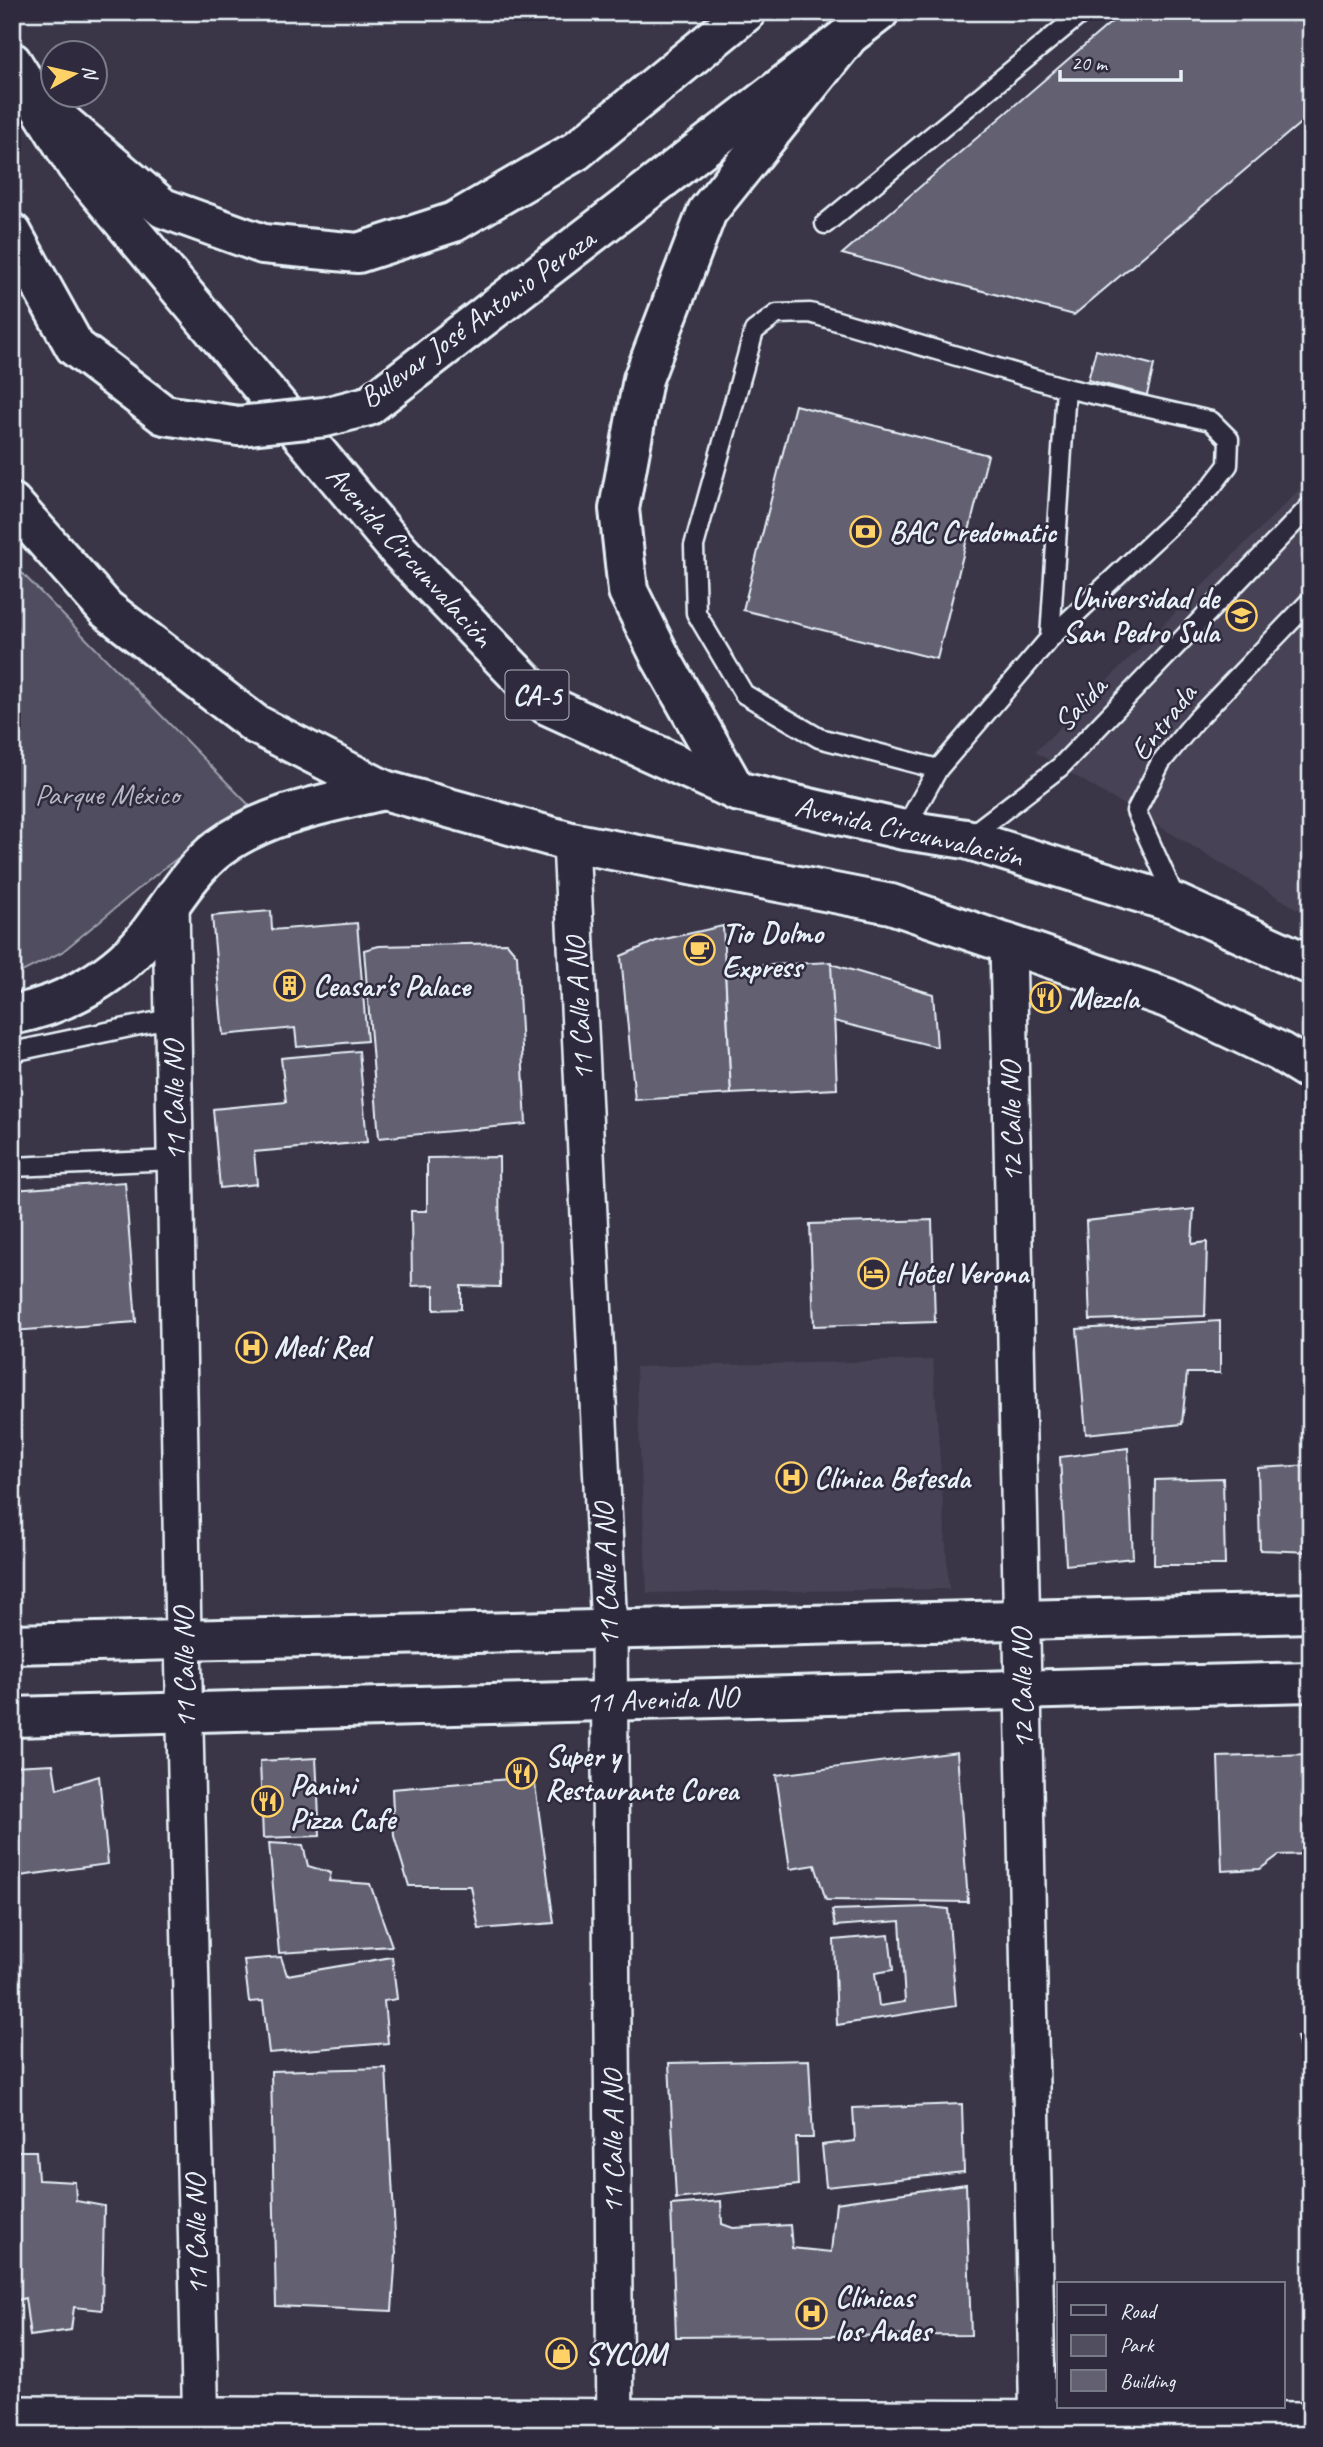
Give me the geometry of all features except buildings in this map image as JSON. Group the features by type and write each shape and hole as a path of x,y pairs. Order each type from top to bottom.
{"main road":[{"path":"31,96 163,208 262,244 358,253 454,222 576,151 746,12"},
{"name":"Bulevar José Antonio Peraza","path":"12,233 75,347 164,415 239,426 325,417 368,406 879,12"},
{"path":"736,791 661,658 628,591 619,509 643,379 707,212 846,39"},
{"name":"Avenida Circunvalación","path":"12,62 76,165 400,552 547,705 736,791 904,830 965,839 1177,904 1311,965"},
{"path":"12,503 106,609 255,724 384,790 570,842 891,904 1167,998 1280,1052 1311,1071"},
{"path":"12,1015 94,986 149,934 171,901 218,849 283,814 384,790"},
{"path":"12,1644 1311,1613"},
{"name":"11 Avenida NO","path":"12,1717 1311,1682"}],"street":[{"name":"11 Calle A NO","path":"570,842 609,1629 615,2426"},
{"name":"11 Calle NO","path":"171,901 183,1640 201,2424"},
{"name":"12 Calle NO","path":"1008,942 1038,2427"},
{"path":"12,2414 201,2424 615,2426 1038,2427 1311,2420"}],"lane":[{"path":"825,224 1083,12"},
{"path":"904,830 938,769 1050,638 1211,487 1228,465 1229,439 1211,421 1066,388 810,313 778,314 754,331 694,546 696,612 744,694 819,738 938,769"},
{"path":"1050,638 1066,388"},
{"name":"Salida","path":"965,839 1060,767 1311,505"},
{"name":"Entrada","path":"1177,904 1136,811 1161,762 1196,720 1311,600"},
{"path":"12,1052 173,1018"},
{"path":"12,1167 175,1160"}],"shaded area":[{"name":"Universidad de San Pedro Sula","path":"1311,478 1311,917 1035,752"},
{"name":"Clínica Betesda","path":"933,1360 949,1589 647,1593 636,1367"}],"green space":[{"name":"Parque México","path":"12,563 249,805 159,872 62,952 12,977"}],"place":[{"name":"BAC Credomatic","path":"866,532"},
{"name":"Universidad de San Pedro Sula","path":"1242,615"},
{"name":"Tio Dolmo Express","path":"699,950"},
{"name":"Ceasar's Palace","path":"290,986"},
{"name":"Mezcla","path":"1046,998"},
{"name":"Hotel Verona","path":"873,1273"},
{"name":"Medí Red","path":"251,1347"},
{"name":"Clínica Betesda","path":"791,1478"},
{"name":"Super y Restaurante Corea","path":"522,1773"},
{"name":"Panini Pizza Cafe","path":"267,1802"},
{"name":"Clínicas los Andes","path":"812,2314"},
{"name":"SYCOM","path":"562,2354"}]}
